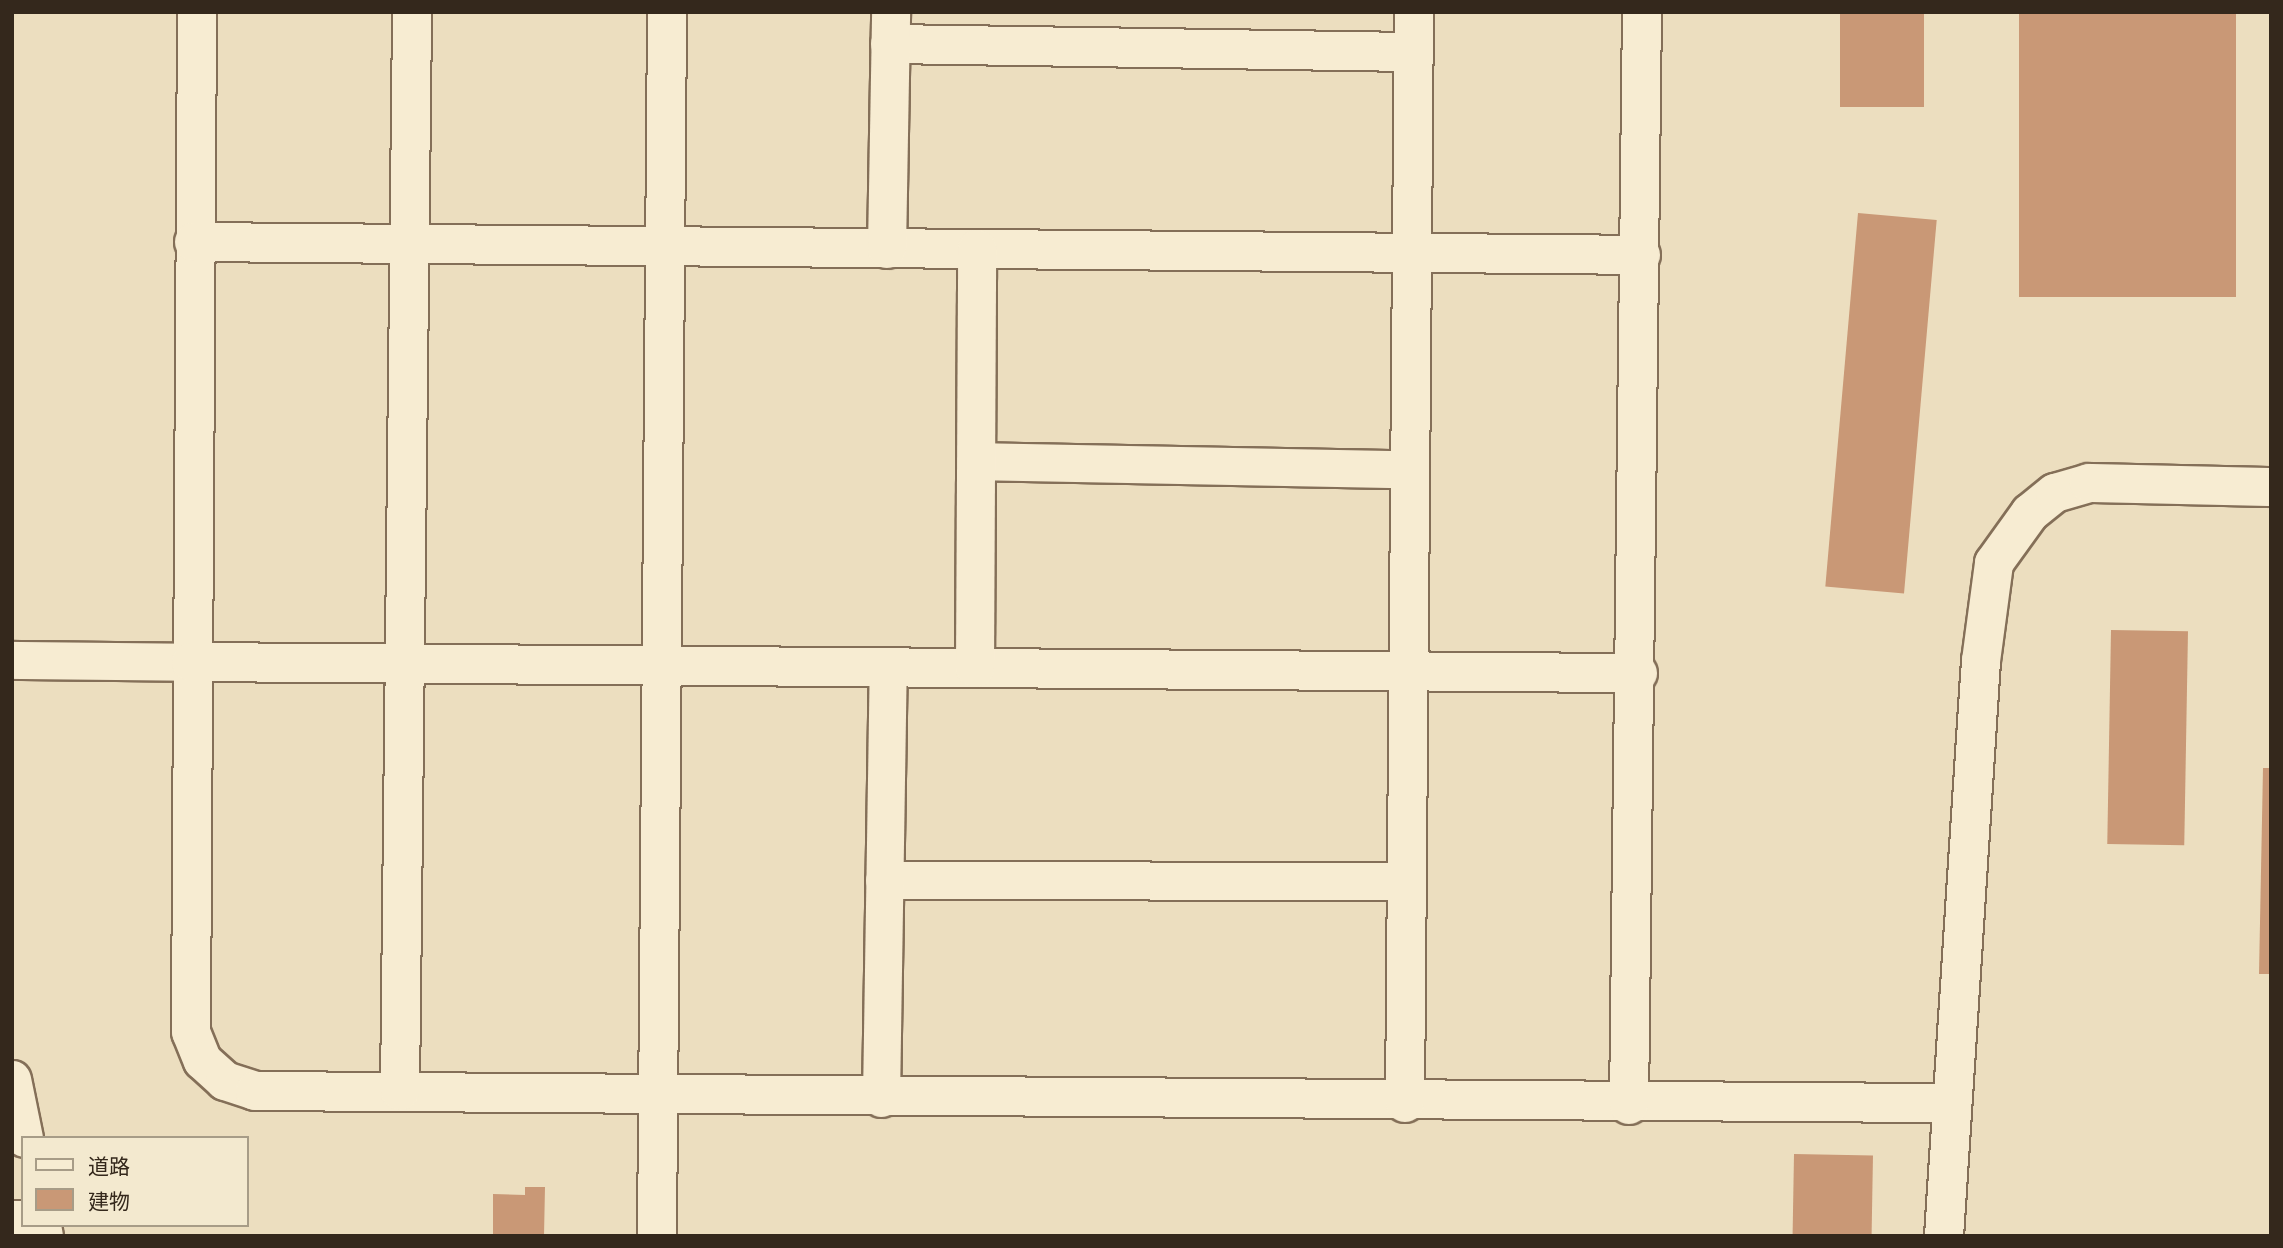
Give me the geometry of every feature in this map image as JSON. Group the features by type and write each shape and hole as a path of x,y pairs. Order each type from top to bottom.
{"street":[{"path":"197,12 191,663 191,1032 203,1061 225,1081 255,1091 658,1092 881,1098 1629,1105 1950,1103"},
{"path":"400,1091 407,664 412,12"},
{"path":"657,1236 659,666 667,12"},
{"path":"1405,1102 1414,12"},
{"path":"1629,1105 1638,674 1642,12"},
{"path":"887,248 890,28 1413,52"},
{"path":"194,242 1641,255"},
{"path":"975,668 977,249"},
{"path":"976,461 1410,469"},
{"path":"1944,1236 1950,1103 1981,661 1994,563 2030,513 2054,493 2089,483 2271,487"},
{"path":"12,660 1638,674"},
{"path":"881,1098 888,667"},
{"path":"884,880 1407,881"},
{"path":"12,1079 24,1136"}],"building":[{"path":"1840,12 1924,12 1924,107 1840,107"},
{"path":"2019,12 2236,12 2236,297 2019,297"},
{"path":"1858,213 1937,220 1904,593 1825,587"},
{"path":"2111,630 2188,631 2184,845 2107,844"},
{"path":"2263,768 2271,768 2271,974 2259,974"},
{"path":"1794,1154 1873,1155 1872,1236 1793,1236"},
{"path":"525,1187 545,1187 544,1236 493,1236 493,1194 525,1195"}]}
